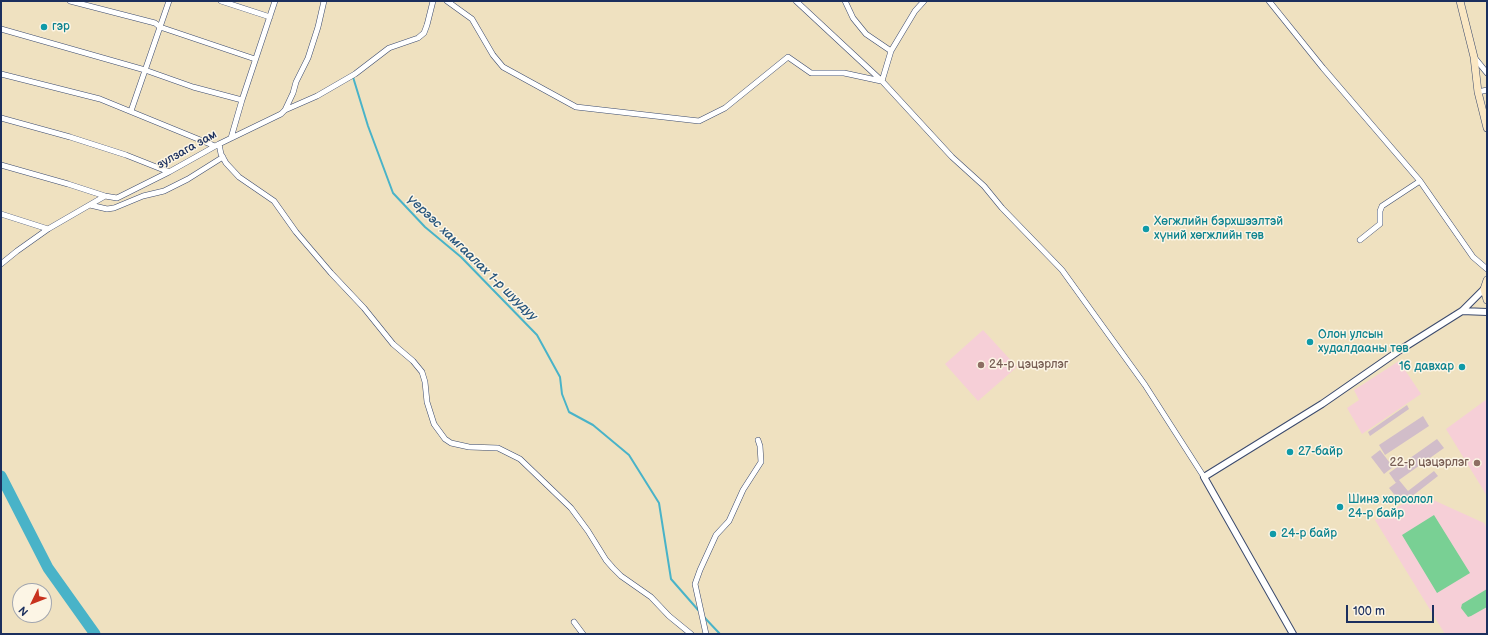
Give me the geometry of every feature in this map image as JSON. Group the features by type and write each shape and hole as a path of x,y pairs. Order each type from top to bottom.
{"main road":[{"path":"1460,1 1474,57 1478,92 1487,128"},
{"path":"1487,280 1484,289 1487,300"}],"street":[{"path":"70,1 155,23 160,27 256,59"},
{"path":"131,111 169,1"},
{"path":"220,1 270,17"},
{"path":"231,138 275,1"},
{"path":"285,110 293,93 296,82 308,58 318,27 324,1"},
{"name":"зулзага зам","path":"1,264 48,229 105,196 117,198 169,172 217,145 281,114 285,110 317,96 349,78 389,48 418,38 424,33 433,1"},
{"path":"448,1 472,19 493,55 504,68 576,107 699,121 725,108 788,58 811,73 844,73 882,81"},
{"path":"796,1 882,81 952,157 984,186 1008,214 1062,270 1145,385 1204,477 1293,634"},
{"path":"845,1 853,18 866,34 891,51"},
{"path":"882,81 891,51 915,11 924,1"},
{"path":"1269,1 1323,68 1420,181 1473,256 1487,269"},
{"path":"1,29 145,70 193,87 242,100"},
{"path":"1474,57 1487,73"},
{"path":"1,74 100,99 217,145 223,157 239,177 274,201 296,232 331,273 364,308 393,344 413,361 422,372 425,382 427,402 434,424 445,439 451,443 469,447 498,448 520,459 571,508 613,568 621,576 651,597 669,616 690,634"},
{"path":"1478,92 1487,90"},
{"path":"1,118 119,152 169,172"},
{"path":"90,205 107,209 114,208 143,196 164,191 188,179 223,157"},
{"path":"1,165 105,196"},
{"path":"1360,240 1380,224 1380,211 1382,206 1420,181"},
{"path":"1,214 48,229"},
{"path":"1204,477 1322,404 1400,350 1462,311 1484,289"},
{"path":"1462,311 1487,312"},
{"path":"706,634 695,584 716,535 729,521 743,490 760,462 760,446 758,440"},
{"path":"574,622 583,634"}],"shaded area":[{"name":"24-р цэцэрлэг","path":"983,330 1017,367 978,401 945,364"},
{"path":"1399,361 1421,394 1362,434 1347,408 1359,400 1354,390"},
{"name":"22-р цэцэрлэг","path":"1487,399 1487,496 1446,429"},
{"path":"1407,405 1409,409 1370,436 1368,432"},
{"path":"1423,416 1429,426 1385,455 1379,445"},
{"path":"1437,439 1444,448 1399,480 1408,491 1434,471 1438,476 1402,504 1389,488 1396,483 1389,473"},
{"path":"1380,450 1393,467 1384,474 1371,457"},
{"path":"1420,494 1484,523 1487,529 1487,634 1445,634 1375,520"}],"green space":[{"path":"1434,515 1470,573 1437,593 1402,535"},
{"path":"1487,589 1487,607 1468,617 1461,608 1462,604"}],"waterway":[{"name":"үерээс хамгаалах 1-р шуудуу","path":"353,77 368,126 393,193 425,227 461,257 537,335 560,377 562,394 569,412 593,425 629,455 659,503 671,579 699,611"},
{"path":"1,476 48,568 95,634"},
{"name":"үерээс хамгаалах 1-р шуудуу","path":"703,616 720,634"}],"place":[{"name":"гэр","path":"44,27"},
{"name":"Хөгжлийн бэрхшээлтэй хүний хөгжлийн төв","path":"1146,229"},
{"name":"Олон улсын худалдааны төв","path":"1310,342"},
{"name":"24-р цэцэрлэг","path":"981,365"},
{"name":"16 давхар","path":"1462,367"},
{"name":"27-байр","path":"1290,452"},
{"name":"22-р цэцэрлэг","path":"1477,463"},
{"name":"Шинэ хороолол 24-р байр","path":"1340,507"},
{"name":"24-р байр","path":"1273,534"}]}
